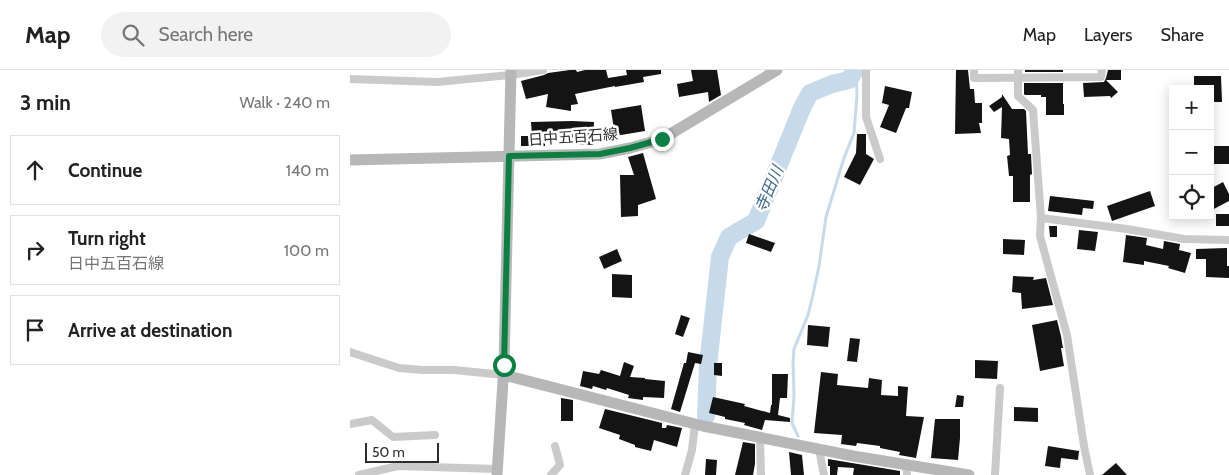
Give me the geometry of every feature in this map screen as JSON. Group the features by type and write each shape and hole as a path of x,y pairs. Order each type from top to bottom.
{"street":[{"path":"350,79 437,82 543,70"},
{"name":"日中五百石線","path":"350,160 600,154 630,148 662,139 777,70"},
{"path":"866,70 866,117 880,159"},
{"path":"974,70 974,78 1018,74 1101,77 1102,70"},
{"path":"359,475 398,466 497,472 504,375 511,73"},
{"path":"1018,74 1018,96 1033,110 1041,218 1040,236 1067,334 1090,475"},
{"path":"1041,218 1127,229 1184,239 1229,240"},
{"path":"350,352 400,368 454,370 504,375 695,424 820,449 907,470 969,475"},
{"path":"995,475 1000,388"},
{"path":"350,424 372,420 394,437 434,435"},
{"path":"685,475 692,450 695,424"},
{"path":"760,438 761,475"},
{"path":"551,475 560,465 555,446"},
{"path":"820,449 824,475"}],"building":[{"path":"576,70 577,72 606,70 608,78 627,75 626,70 661,70 661,74 643,77 644,82 575,94 578,104 571,105 571,111 546,107 548,94 526,99 521,81 548,73"},
{"path":"691,70 717,70 721,95 709,102 708,92 679,97 677,84 693,81"},
{"path":"956,70 968,70 970,89 974,89 975,103 982,103 982,123 979,123 981,133 955,134"},
{"path":"1025,70 1063,70 1063,72 1025,72"},
{"path":"1108,70 1121,70 1121,80 1106,80 1118,92 1111,98 1110,96 1084,97 1083,83 1104,82"},
{"path":"1194,76 1221,76 1222,102 1214,102 1214,85 1194,85"},
{"path":"1024,83 1063,83 1064,115 1046,115 1046,97 1041,97 1041,95 1025,95"},
{"path":"885,86 912,92 909,108 906,108 896,133 880,127 889,105 882,103"},
{"path":"1002,94 1012,109 1024,109 1026,111 1028,154 1031,154 1032,174 1030,175 1030,202 1013,202 1013,176 1009,176 1007,156 1010,155 1009,139 1001,138 1002,107 994,112 989,106 1002,97"},
{"path":"641,105 645,131 615,136 611,110"},
{"path":"531,122 594,122 593,145 576,144 576,137 545,140 545,146 521,146 521,136 532,136"},
{"path":"857,134 866,134 866,154 874,159 860,185 844,177 856,153"},
{"path":"1214,146 1229,146 1229,164 1214,164"},
{"path":"643,153 656,199 638,205 638,216 621,217 620,175 634,175 628,157"},
{"path":"1223,182 1229,194 1229,201 1214,209 1214,187"},
{"path":"1150,191 1155,206 1112,221 1107,206"},
{"path":"1050,196 1094,201 1093,209 1083,208 1082,215 1048,211"},
{"path":"1216,214 1229,214 1229,226 1216,226"},
{"path":"1049,226 1057,226 1057,237 1050,237"},
{"path":"1079,230 1098,232 1095,251 1077,249"},
{"path":"749,234 775,243 771,252 746,243"},
{"path":"1126,235 1147,238 1146,245 1163,249 1164,241 1180,244 1179,250 1191,253 1185,273 1168,268 1169,266 1144,261 1144,265 1123,262"},
{"path":"1003,239 1025,240 1024,255 1003,254"},
{"path":"1227,248 1229,278 1206,277 1206,259 1196,259 1196,249"},
{"path":"617,249 622,261 604,269 599,257"},
{"path":"612,274 632,275 632,298 612,297"},
{"path":"1013,276 1034,277 1033,280 1046,278 1053,305 1022,309 1021,293 1012,292"},
{"path":"681,315 690,318 683,337 675,334"},
{"path":"1057,320 1063,348 1061,348 1064,366 1040,371 1032,325"},
{"path":"808,325 830,327 828,347 807,345"},
{"path":"850,338 860,339 857,362 847,361"},
{"path":"688,352 703,355 701,364 695,363 680,412 671,409"},
{"path":"975,360 998,361 997,379 975,378"},
{"path":"624,362 634,366 630,377 665,381 664,398 643,397 643,400 628,398 629,395 607,388 606,390 593,386 592,389 580,386 583,371 599,374 601,370 620,376"},
{"path":"714,363 722,363 722,376 714,375"},
{"path":"821,372 838,374 837,385 868,388 869,378 882,380 881,395 898,396 898,386 908,387 906,416 924,417 916,458 899,455 900,452 880,448 880,446 857,443 856,446 841,444 842,435 814,433"},
{"path":"772,374 788,374 787,398 780,398 778,415 790,418 790,422 765,420 762,430 709,413 713,397 745,404 744,406 770,413 772,405"},
{"path":"957,395 964,396 963,407 955,407"},
{"path":"561,398 573,400 573,421 561,421"},
{"path":"1014,407 1038,408 1038,422 1014,421"},
{"path":"605,409 662,423 662,428 666,428 667,425 682,428 677,447 654,440 651,451 635,447 635,445 619,439 620,435 599,428"},
{"path":"935,419 960,419 958,460 931,458"},
{"path":"743,442 755,444 753,475 735,475"},
{"path":"1048,446 1079,451 1078,460 1061,458 1060,468 1045,466"},
{"path":"789,452 802,455 804,475 791,475"},
{"path":"706,459 717,460 716,475 705,475"},
{"path":"828,459 900,471 900,475 853,475 854,468 838,467 837,475 830,475"},
{"path":"1116,463 1127,475 1102,475"}],"waterway":[{"name":"寺田川","path":"706,416 708,365 720,257 729,237 756,221 802,108 810,93 832,84 849,80 855,70"},
{"path":"798,436 792,423 794,349 808,315 812,299 826,217 844,158 854,133 857,95 856,70"}],"route":[{"path":"504,365 509,156 600,154 662,139"}]}
